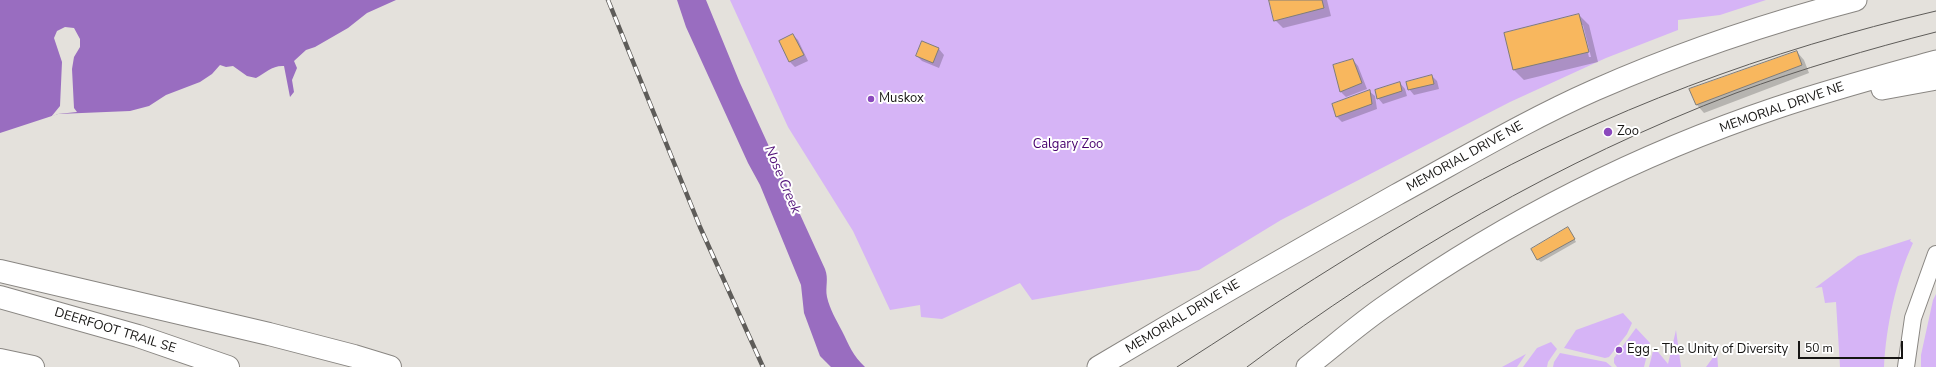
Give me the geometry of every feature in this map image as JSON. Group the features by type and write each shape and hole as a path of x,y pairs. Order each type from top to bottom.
{"highway":[{"name":"MEMORIAL DRIVE NE","path":"1098,367 1231,288 1524,125 1595,90 1706,46 1806,13 1856,0"},
{"name":"MEMORIAL DRIVE NE","path":"1307,367 1387,304 1487,241 1580,190 1663,151 1774,108 1820,93 1936,61"},
{"path":"1820,93 1861,92 1936,79"},
{"path":"0,271 269,334 390,367"},
{"name":"DEERFOOT TRAIL SE","path":"0,297 130,334 228,367"},
{"path":"0,360 33,367"}],"street":[{"path":"1906,367 1913,318 1936,254"}],"green space":[{"name":"Calgary Zoo","path":"730,0 1766,0 1720,15 1678,20 1678,30 1606,58 1510,102 1281,220 1199,270 1032,300 1020,283 942,319 921,317 920,305 890,310 853,231 788,127"},
{"path":"1911,239 1910,241 1913,243 1902,272 1893,304 1887,336 1884,367 1840,367 1836,302 1825,303 1822,287 1815,288 1858,256"},
{"path":"1936,294 1936,367 1921,367 1921,355 1933,300"},
{"path":"1623,313 1632,323 1627,334 1609,357 1605,358 1564,348 1576,330"},
{"path":"1636,328 1650,343 1644,367 1617,367 1614,363 1614,358"},
{"path":"1676,330 1681,367 1649,367 1654,347 1668,364"},
{"path":"1551,342 1557,349 1548,362 1547,367 1523,367 1537,348"},
{"path":"1717,352 1718,367 1706,367"},
{"path":"1560,353 1606,362 1612,367 1553,367 1554,362"},
{"path":"1526,354 1517,367 1502,367"}],"water":[{"path":"0,0 396,0 367,13 348,28 315,47 306,50 294,61 297,68 292,80 294,92 290,97 284,66 273,68 256,78 247,76 233,66 226,67 220,65 212,74 200,82 166,95 149,106 130,111 58,114 0,133"},
{"name":"Nose Creek","path":"677,0 706,0 740,83 825,269 827,276 827,297 831,310 857,359 865,367 831,367 820,356 804,313 801,285 760,185 748,163 686,27"}],"pier":[{"path":"65,27 74,28 80,39 80,47 74,57 72,69 74,108 77,112 58,114 51,117 60,106 62,62 54,38 57,31"}],"building":[{"path":"1269,0 1322,0 1324,8 1274,21"},
{"path":"1579,14 1589,52 1513,70 1504,33"},
{"path":"793,34 804,55 789,62 779,41"},
{"path":"922,41 939,48 933,63 916,56"},
{"path":"1797,51 1802,65 1696,105 1689,89"},
{"path":"1353,59 1362,83 1340,92 1333,65"},
{"path":"1432,75 1434,84 1408,90 1406,82"},
{"path":"1400,82 1402,91 1377,99 1375,90"},
{"path":"1370,90 1372,104 1336,117 1332,104"},
{"path":"1568,227 1575,239 1537,260 1531,249"}],"tram line":[{"path":"1177,367 1314,279 1419,215 1454,195 1569,136 1629,110 1749,64 1811,44 1936,11"},
{"path":"1247,367 1362,286 1421,249 1482,213 1607,148 1671,119 1761,84 1835,60 1936,32"}],"railway":[{"path":"608,0 700,227 763,367"}],"place":[{"name":"Muskox","path":"871,99"},
{"name":"Zoo","path":"1608,132"},
{"name":"Egg - The Unity of Diversity","path":"1619,350"}]}
